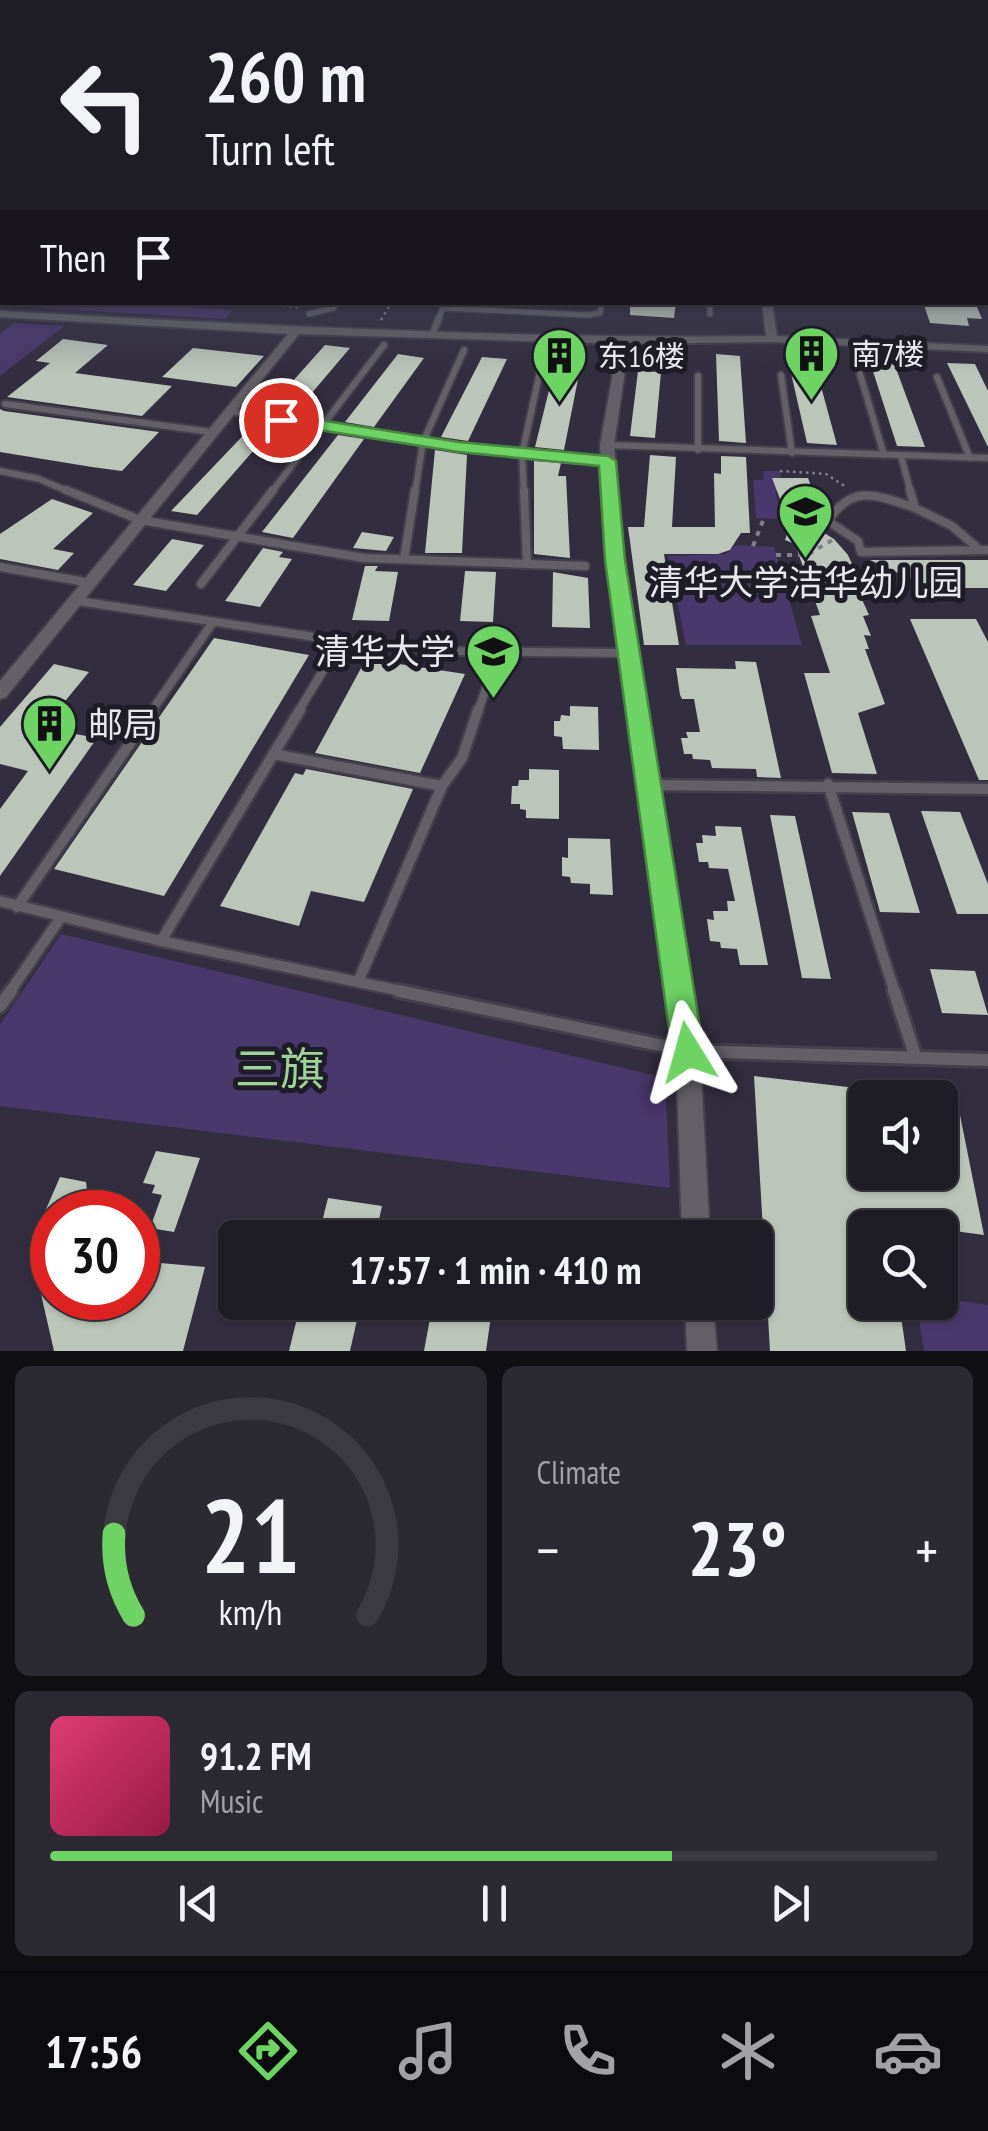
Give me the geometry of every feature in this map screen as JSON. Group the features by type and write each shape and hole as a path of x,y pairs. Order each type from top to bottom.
{"street":[{"path":"767,305 772,340"},
{"path":"2,315 296,331 624,341 772,340 988,349"},
{"path":"0,693 296,331"},
{"path":"624,341 607,453 615,560 688,1052 695,1220"},
{"path":"701,1320 702,1351"}],"lane":[{"path":"296,331 311,311 336,305"},
{"path":"432,335 444,306 588,315 600,312 601,305"},
{"path":"710,305 710,314"},
{"path":"201,584 384,345"},
{"path":"404,559 422,442 464,350"},
{"path":"528,564 522,454 544,353"},
{"path":"860,374 884,455"},
{"path":"781,375 792,453"},
{"path":"698,376 698,450"},
{"path":"937,377 970,458"},
{"path":"5,404 211,432"},
{"path":"229,411 522,454 698,450 988,458"},
{"path":"901,456 915,508"},
{"path":"0,471 39,479 140,520 364,558 585,566"},
{"path":"858,496 878,497 915,508 952,526 984,550 860,552 858,540 828,521 843,501 858,496"},
{"path":"0,567 92,583"},
{"path":"78,601 342,641 451,651 629,652"},
{"path":"17,906 213,622"},
{"path":"161,941 342,641"},
{"path":"358,982 442,786 462,758 499,649"},
{"path":"274,754 442,786"},
{"path":"828,784 916,1058"},
{"path":"651,785 988,788"},
{"path":"0,901 161,941 688,1052 988,1060"},
{"path":"0,1006 61,917"}],"path":[{"path":"253,305 311,311"},
{"path":"377,328 390,305"},
{"path":"780,471 826,474 858,496"},
{"path":"753,546 764,518"},
{"path":"776,555 807,555 847,531"}],"shaded area":[{"name":"清华大学","path":"0,305 988,305 988,1351 0,1351"},
{"path":"41,305 163,305 232,310 226,319"},
{"path":"14,323 64,326 0,376 0,334"},
{"path":"763,471 780,471 783,489 775,491 783,519 756,518 753,480 764,480"},
{"path":"736,545 774,547 802,645 686,645 668,556 726,554"},
{"path":"61,934 665,1078 670,1188 0,1106 0,1025"},
{"path":"958,1301 988,1305 988,1351 924,1351 919,1320 958,1320"}],"building":[{"path":"630,305 676,305 674,318 630,315"},
{"path":"924,305 976,305 982,319 967,318 969,326 930,323"},
{"path":"63,339 108,345 75,373 172,386 142,416 7,397 50,363 36,361"},
{"path":"325,345 350,348 294,414 267,410"},
{"path":"193,348 264,356 236,387 162,377"},
{"path":"398,354 424,358 374,427 345,422"},
{"path":"716,354 740,356 746,443 719,441"},
{"path":"482,357 507,359 468,441 441,437"},
{"name":"东16楼","path":"557,358 582,359 564,450 535,447"},
{"name":"南7楼","path":"788,360 814,361 837,445 807,443"},
{"path":"870,362 894,363 925,447 897,446"},
{"path":"947,363 975,364 988,391 988,447"},
{"path":"638,371 661,372 655,438 630,436"},
{"path":"0,409 159,432 122,471 92,467 0,452"},
{"path":"256,422 276,425 197,515 171,511"},
{"path":"338,435 364,439 293,538 262,532"},
{"path":"435,450 467,455 462,553 425,553"},
{"path":"650,455 676,457 672,527 715,527 714,473 721,474 721,456 746,457 750,533 741,533 730,550 718,554 664,554 679,645 644,645 628,527 644,527"},
{"path":"534,461 561,463 558,476 566,476 570,558 534,554"},
{"path":"772,478 808,478 820,510 788,511 834,539 848,555 861,584 855,584 869,615 863,616 871,636 864,635 869,649 865,649 885,704 858,713 877,774 832,773 804,673 830,673 811,616 820,615 795,544 785,540 790,525"},
{"path":"52,499 93,513 53,549 74,553 58,570 0,559 0,534"},
{"path":"362,532 394,537 386,551 353,548"},
{"path":"172,539 204,545 166,591 133,585"},
{"path":"263,548 283,552 279,557 292,559 260,607 225,601"},
{"path":"870,560 988,560 988,588 931,588"},
{"path":"365,566 378,566 375,571 398,572 389,621 352,620"},
{"path":"465,571 496,572 493,622 460,621"},
{"path":"553,572 588,578 590,628 552,627"},
{"path":"910,619 976,619 988,642 988,780 979,780"},
{"path":"214,638 309,655 164,896 54,869"},
{"path":"366,659 465,674 420,773 315,753"},
{"path":"735,661 756,662 781,778 757,777 756,769 712,768 710,760 684,754 681,738 688,738 686,732 700,732 694,699 682,699 676,668 736,669"},
{"path":"54,664 89,672 43,728 97,738 0,876 0,809 28,771 0,764 0,727"},
{"path":"570,706 598,707 599,750 563,749 562,737 554,736 554,721 560,721 561,715 570,716"},
{"path":"306,769 413,789 364,902 311,891 299,926 220,906 295,773 303,775"},
{"path":"529,769 559,770 559,819 526,818 526,810 520,809 520,804 511,804 512,786 518,786 519,780 529,780"},
{"path":"921,811 960,812 988,884 988,914 957,914"},
{"path":"852,812 889,813 920,913 880,912"},
{"path":"770,815 795,816 831,979 802,978"},
{"path":"715,826 741,827 768,965 740,965 737,949 721,948 720,942 710,941 707,919 714,920 713,911 728,911 727,901 735,901 728,869 709,868 708,862 699,862 696,843 703,843 702,835 716,836"},
{"path":"568,838 610,839 613,895 590,894 590,884 571,883 570,877 562,876 562,857 568,858"},
{"path":"930,969 975,971 988,1015 942,1013"},
{"path":"754,1076 848,1087 848,1190 958,1190 958,1105 984,1235 958,1231 958,1210 848,1210 848,1320 902,1320 906,1351 770,1351 773,1220 762,1220"},
{"path":"156,1151 200,1158 174,1232 160,1230 160,1190 143,1183"},
{"path":"60,1177 86,1182 87,1190 54,1190"},
{"path":"328,1198 382,1206 379,1220 322,1220"},
{"path":"160,1263 205,1267 183,1351 54,1351 47,1320 160,1320"},
{"path":"297,1320 357,1320 350,1351 289,1351"},
{"path":"430,1320 490,1320 486,1351 424,1351"}],"place":[{"name":"南7楼","path":"812,402"},
{"name":"东16楼","path":"559,404"},
{"name":"清华大学洁华幼儿园","path":"806,560"},
{"name":"清华大学","path":"494,700"},
{"name":"邮局","path":"49,773"}],"district":[{"name":"三旗","path":"280,1068"}],"route":[{"path":"281,420 459,447 608,461 615,560 688,1052"}]}
